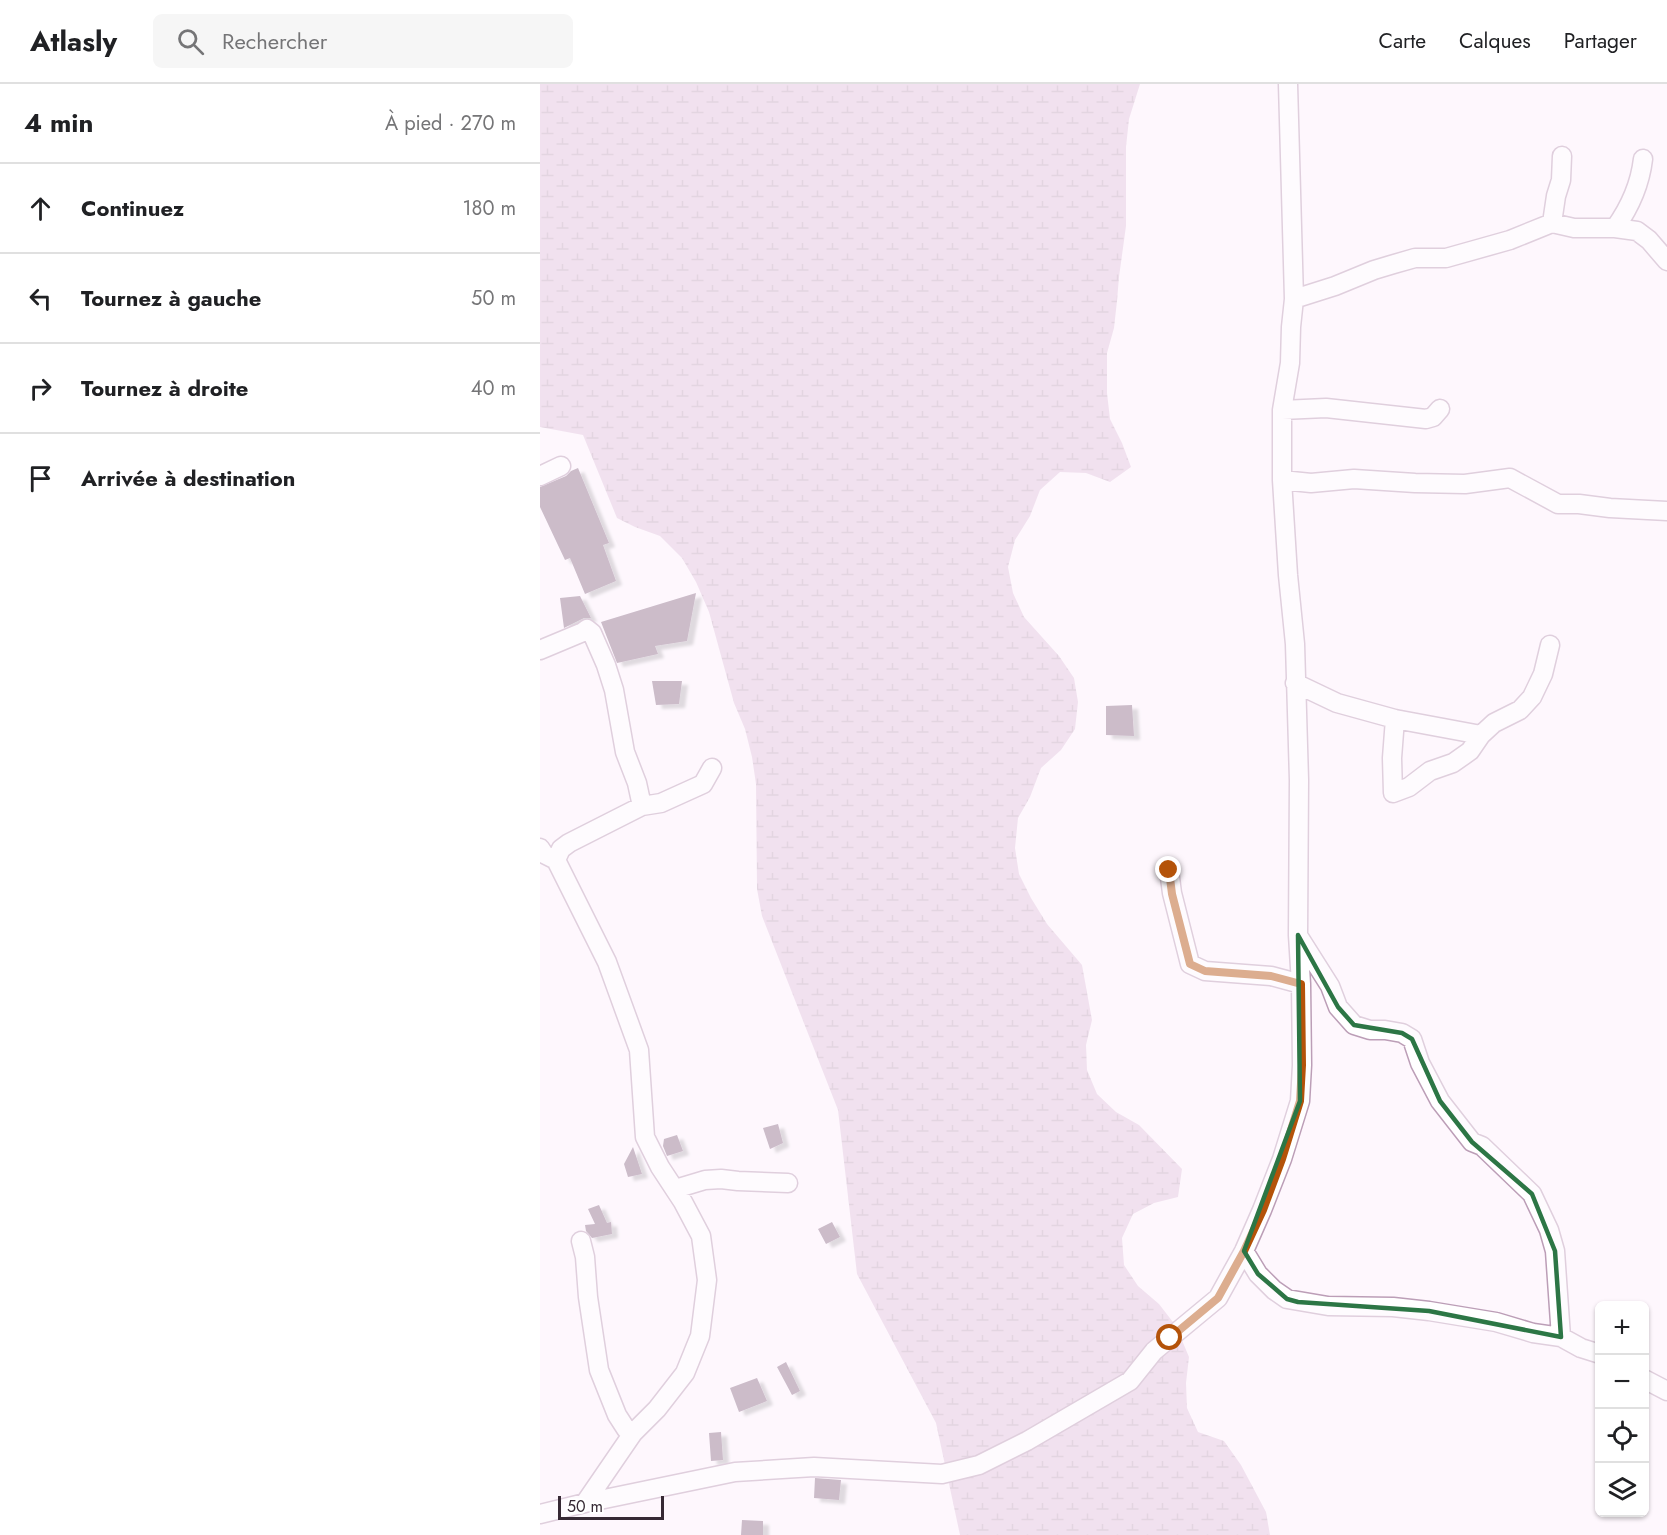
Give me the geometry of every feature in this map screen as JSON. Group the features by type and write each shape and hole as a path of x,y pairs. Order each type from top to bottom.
{"street":[{"path":"540,1514 735,1472 814,1467 942,1474 979,1465 1027,1441 1130,1381 1154,1351 1218,1298 1244,1251 1263,1210 1282,1159 1300,1101 1302,1065 1294,644 1282,480 1282,410 1290,363 1294,299 1288,84"},
{"path":"1552,223 1561,180 1562,156"},
{"path":"1615,228 1630,205 1641,175 1643,159"},
{"path":"1294,299 1394,264 1415,258 1446,258 1510,240 1552,223 1574,228 1615,228 1637,231 1667,261"},
{"path":"1282,410 1326,408 1426,419 1433,417 1440,409"},
{"path":"540,476 561,466"},
{"path":"1282,480 1311,483 1354,479 1465,484 1510,478 1558,504 1667,511"},
{"path":"540,650 587,629 592,633 614,690 626,753 637,783 642,806"},
{"path":"1395,719 1392,758 1393,793 1409,787 1430,771 1453,763 1470,751 1481,735 1494,723 1520,710 1532,697 1543,674 1550,645"},
{"path":"1295,683 1337,703 1395,719 1481,735"},
{"path":"556,860 561,849 569,843 642,806 661,803 703,784 712,768"},
{"path":"540,848 544,854 556,860 607,962 639,1050 645,1137 701,1236 707,1280 700,1336 685,1373 657,1409 633,1433 585,1503"},
{"path":"1169,870 1172,894 1190,964 1205,971 1271,976 1301,984"},
{"path":"1298,935 1330,987 1338,1007 1354,1025 1370,1030 1402,1033 1412,1039 1420,1063 1440,1101 1472,1142 1482,1146 1532,1194 1549,1230 1554,1251 1561,1337"},
{"path":"675,1190 705,1180 721,1179 788,1183"},
{"path":"581,1241 599,1370 617,1415 626,1429 633,1433"},
{"path":"1244,1251 1258,1274 1287,1299 1328,1306 1393,1307 1496,1322 1533,1333 1561,1337 1595,1353"},
{"path":"1649,1382 1667,1391"}],"highlighted area":[{"path":"1298,935 1338,1007 1354,1025 1402,1033 1412,1039 1440,1101 1472,1142 1532,1194 1555,1251 1561,1337 1429,1311 1298,1302 1287,1299 1258,1274 1244,1251 1300,1101"}],"green space":[{"path":"540,84 1140,84 1129,119 1126,147 1126,226 1114,328 1107,353 1107,393 1110,419 1131,467 1110,482 1086,473 1060,472 1040,490 1030,516 1015,540 1008,567 1013,593 1024,617 1059,656 1074,678 1078,702 1075,729 1061,750 1041,768 1030,797 1018,818 1015,848 1019,874 1031,898 1047,924 1082,965 1092,1020 1086,1045 1087,1070 1097,1094 1116,1112 1139,1125 1182,1169 1178,1197 1154,1203 1133,1214 1122,1238 1124,1265 1138,1286 1159,1304 1176,1326 1189,1357 1186,1383 1187,1408 1198,1432 1224,1441 1241,1465 1266,1512 1270,1535 960,1535 936,1423 857,1274 838,1110 762,916 757,889 756,784 752,757 745,729 734,703 709,612 682,558 660,536 617,518 583,435 540,427"}],"building":[{"path":"578,468 609,543 603,545 616,581 585,594 570,558 565,560 540,507 540,487"},
{"path":"696,593 687,641 655,646 658,654 617,663 601,622"},
{"path":"580,596 591,618 584,618 564,628 560,598"},
{"path":"652,681 682,681 679,704 656,705"},
{"path":"1132,705 1134,736 1106,735 1106,706"},
{"path":"778,1124 783,1143 770,1149 763,1128"},
{"path":"677,1135 683,1151 667,1156 663,1146 664,1139"},
{"path":"633,1147 642,1174 628,1177 624,1164"},
{"path":"599,1205 607,1223 611,1222 612,1234 592,1238 586,1231 585,1225 595,1224 588,1209"},
{"path":"832,1222 840,1237 826,1244 818,1229"},
{"path":"786,1362 800,1391 792,1395 777,1367"},
{"path":"757,1378 767,1401 739,1412 730,1388"},
{"path":"721,1432 723,1460 711,1461 709,1433"},
{"path":"815,1478 841,1480 839,1500 814,1498"},
{"path":"742,1520 763,1521 763,1535 741,1535"}],"route":[{"path":"1169,870 1172,894 1190,964 1205,971 1271,976 1301,984 1302,1065 1300,1101 1294,1121 1263,1210 1244,1251 1218,1298 1170,1338"}]}
